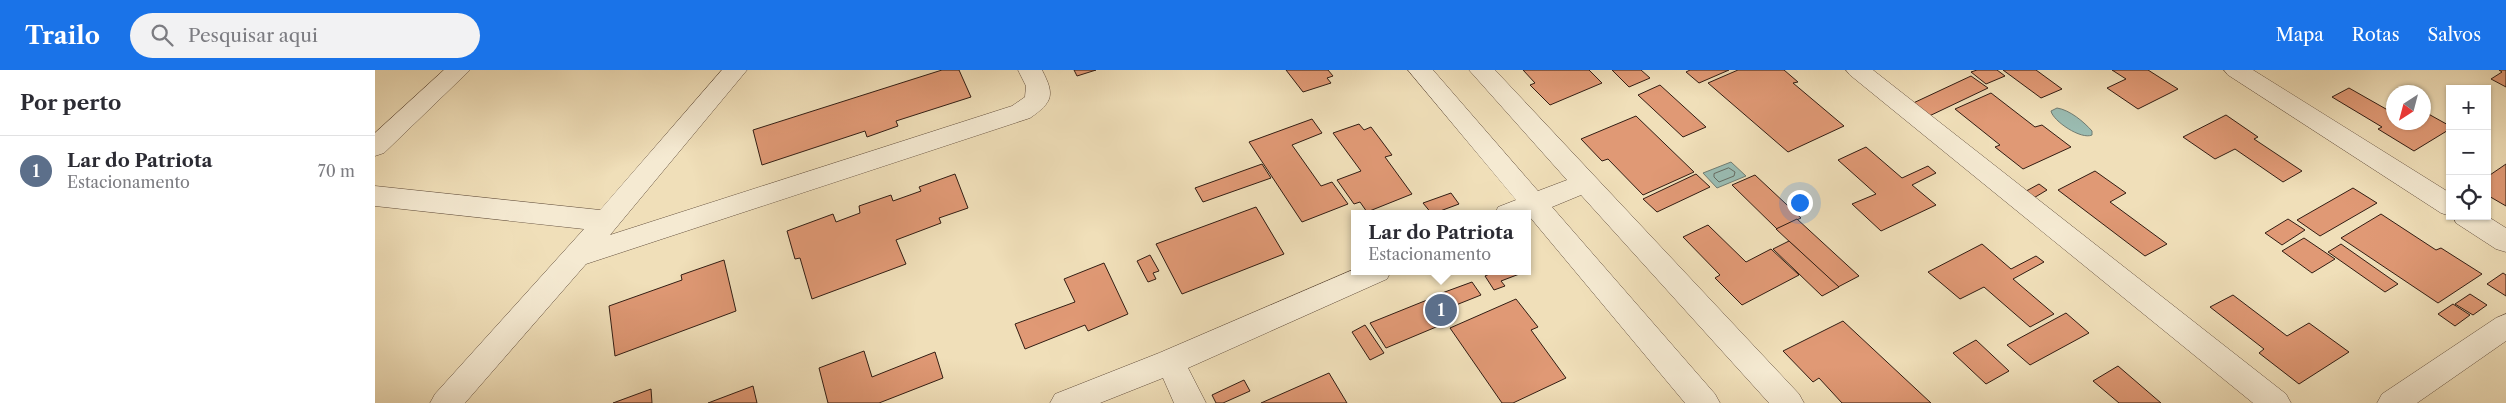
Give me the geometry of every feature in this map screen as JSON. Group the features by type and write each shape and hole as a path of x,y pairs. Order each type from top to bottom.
{"street":[{"path":"375,147 458,70"},
{"path":"446,403 576,257 735,70"},
{"path":"576,257 1021,112 1037,101 1039,86 1030,70"},
{"path":"1420,70 1520,208 1584,183"},
{"path":"1481,70 1788,403"},
{"path":"1858,70 2275,403"},
{"path":"2236,70 2446,203"},
{"path":"375,196 606,221"},
{"path":"1531,220 1704,403"},
{"path":"2472,220 2506,242"},
{"path":"1066,403 1170,362 1368,275"},
{"path":"2393,403 2506,326"},
{"path":"1170,362 1190,403"}],"water":[{"path":"2057,108 2067,111 2081,120 2092,131 2092,135 2081,135 2068,129 2053,115 2051,111"},
{"path":"1731,162 1746,176 1717,188 1703,173"}],"building":[{"path":"942,70 959,70 971,97 896,121 898,126 867,137 865,131 762,165 753,130"},
{"path":"1074,70 1096,70 1077,76"},
{"path":"1286,70 1328,70 1333,76 1327,78 1331,83 1303,92"},
{"path":"1523,70 1589,70 1602,83 1550,105 1530,85 1535,83"},
{"path":"1612,70 1641,70 1650,78 1629,87"},
{"path":"1690,70 1729,70 1699,83 1686,72"},
{"path":"1738,70 1784,70 1798,82 1793,83 1844,126 1788,152 1708,83"},
{"path":"1977,70 1997,70 2005,76 1986,84 1971,72"},
{"path":"2003,70 2036,70 2062,89 2041,98"},
{"path":"2112,70 2148,70 2178,89 2138,109 2107,88 2126,79"},
{"path":"2499,70 2506,70 2506,87 2491,79 2502,72"},
{"path":"1971,76 1988,88 1925,118 1909,105"},
{"path":"1660,85 1706,127 1683,137 1638,95"},
{"path":"2349,88 2386,109 2386,130 2431,130 2431,115 2446,124 2446,131 2414,151 2378,129 2382,127 2332,97"},
{"path":"1991,93 2035,127 2042,125 2071,147 2023,169 1995,147 2000,145 1955,109"},
{"path":"2226,115 2258,137 2254,139 2302,171 2283,182 2235,149 2215,159 2183,137"},
{"path":"1636,116 1694,172 1643,195 1608,159 1602,161 1581,139"},
{"path":"1312,119 1322,133 1292,145 1321,186 1332,182 1348,204 1302,222 1249,142"},
{"path":"1359,124 1364,130 1371,127 1392,155 1385,157 1412,194 1372,210 1366,210 1360,202 1354,204 1337,180 1361,171 1333,133"},
{"path":"1866,147 1902,178 1928,166 1936,173 1912,185 1936,205 1881,231 1852,204 1876,194 1838,160"},
{"path":"1262,164 1271,178 1203,202 1195,188"},
{"path":"2506,164 2506,206 2491,197 2491,174"},
{"path":"2095,171 2126,193 2110,202 2167,244 2145,256 2058,190"},
{"path":"955,174 968,208 939,218 941,223 896,240 906,264 812,299 800,258 795,259 787,231 833,214 836,222 860,213 859,206 891,195 893,201 921,191 919,187"},
{"path":"1696,174 1710,187 1657,212 1643,199"},
{"path":"1755,175 1801,218 1777,229 1732,185"},
{"path":"2039,184 2047,190 2027,202 2019,195"},
{"path":"2353,188 2377,203 2320,236 2297,220"},
{"path":"1451,193 1459,204 1443,210 1429,210 1423,203"},
{"path":"1256,207 1284,254 1182,294 1156,244"},
{"path":"2381,214 2436,250 2441,248 2482,274 2438,303 2341,238"},
{"path":"1797,219 1859,276 1838,287 1776,229"},
{"path":"2288,219 2305,230 2282,245 2265,233"},
{"path":"1708,225 1746,262 1771,249 1799,275 1742,305 1715,278 1720,275 1683,237"},
{"path":"2304,238 2335,259 2312,273 2282,251"},
{"path":"1789,241 1839,287 1822,296 1773,249"},
{"path":"1982,244 2011,269 2036,256 2044,262 2013,279 2054,314 2030,327 1984,287 1960,299 1928,272"},
{"path":"2341,244 2398,284 2385,292 2328,252"},
{"path":"1150,255 1159,271 1153,273 1156,279 1148,282 1137,261"},
{"path":"724,260 736,311 615,356 609,306 682,280 681,275"},
{"path":"1104,263 1128,314 1088,331 1085,325 1025,349 1015,324 1075,302 1064,279"},
{"path":"2503,273 2506,275 2506,296 2487,284"},
{"path":"1517,275 1501,281 1505,286 1494,290 1485,276"},
{"path":"1472,282 1481,295 1451,307 1442,293"},
{"path":"2470,294 2487,305 2473,315 2455,304"},
{"path":"2233,295 2287,336 2309,323 2349,352 2299,384 2259,353 2264,349 2210,307"},
{"path":"1432,298 1448,322 1386,348 1370,323"},
{"path":"1516,299 1538,327 1531,330 1566,378 1513,403 1502,403 1450,328"},
{"path":"2453,304 2470,315 2455,326 2438,314"},
{"path":"2066,313 2089,333 2030,365 2007,345"},
{"path":"1843,321 1931,403 1842,403 1819,378 1813,382 1783,351"},
{"path":"1365,325 1384,353 1370,360 1352,332"},
{"path":"1976,340 2009,371 1986,384 1953,353"},
{"path":"864,351 872,377 935,352 943,378 879,403 828,403 819,368"},
{"path":"2118,366 2161,403 2119,403 2093,381"},
{"path":"1329,373 1347,403 1261,403"},
{"path":"1244,380 1250,391 1223,403 1216,403 1212,395"},
{"path":"753,386 757,403 708,403"},
{"path":"651,389 652,403 613,403"}],"place":[{"name":"Lar do Patriota","path":"1441,310"}]}
